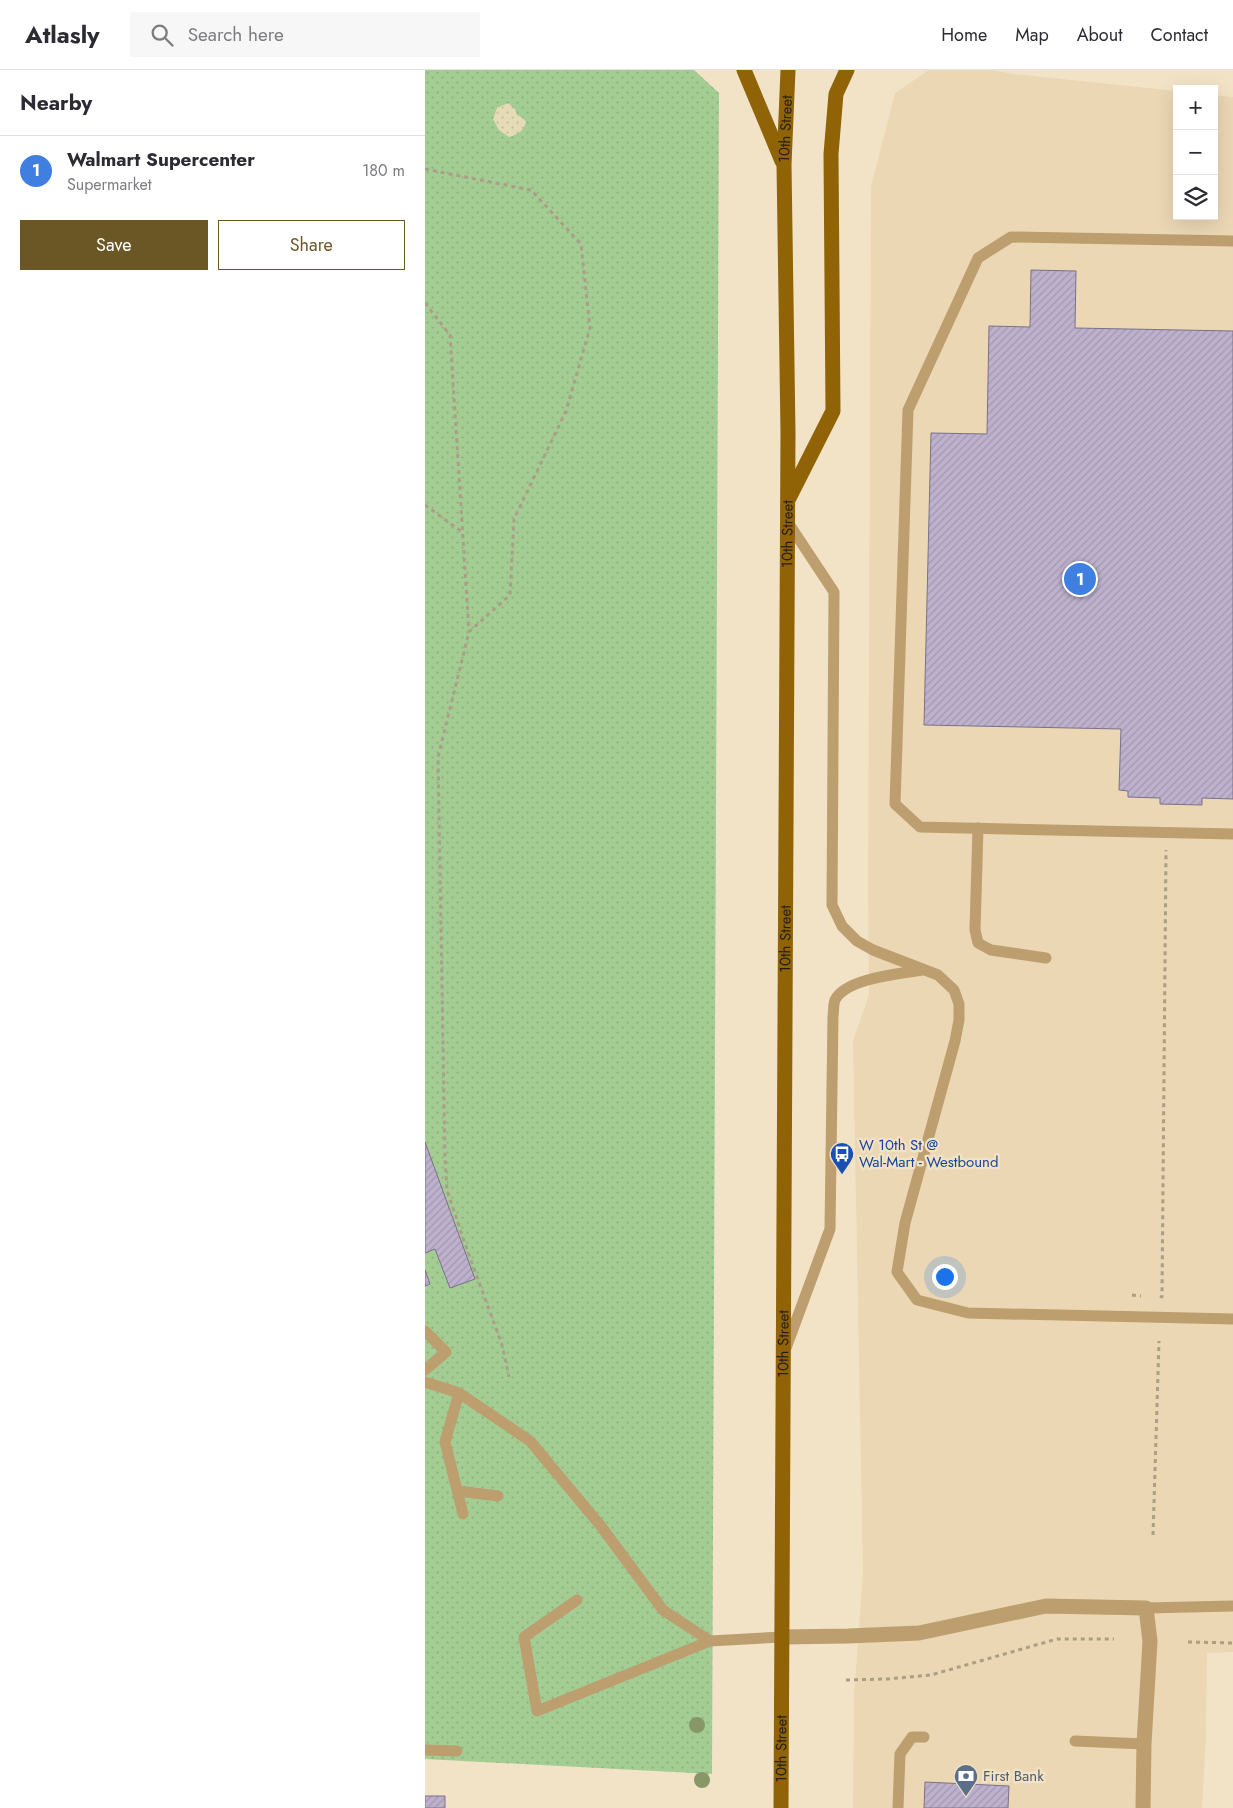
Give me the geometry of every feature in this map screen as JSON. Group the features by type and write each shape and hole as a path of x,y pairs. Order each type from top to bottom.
{"main road":[{"path":"744,70 784,165"},
{"name":"10th Street","path":"781,1808 787,521 784,165 788,70"},
{"path":"787,501 833,411 831,154 836,94 847,70"}],"street":[{"path":"782,1637 919,1634 1046,1606 1146,1608 1150,1641 1144,1744 1143,1808"}],"lane":[{"path":"1233,241 1011,237 978,258 908,410 895,804 920,827 1167,831 1233,834"},
{"path":"787,521 834,592 832,905 842,926 857,941 873,950 937,975 954,990 959,1004 959,1020 955,1041 905,1223 897,1272 917,1300 968,1313 1233,1319"},
{"path":"978,828 975,930 978,943 991,950 1046,958"},
{"path":"784,1353 830,1229 833,1016 835,1000 845,990 869,980 922,970"},
{"path":"425,1331 446,1352 425,1370"},
{"path":"425,1382 459,1393 530,1441 600,1525 663,1610 709,1641"},
{"path":"459,1393 445,1442 463,1514"},
{"path":"458,1491 498,1496"},
{"path":"577,1600 525,1637 537,1711 709,1641 782,1637"},
{"path":"1146,1608 1233,1606"},
{"path":"898,1808 900,1754 918,1737"},
{"path":"1075,1741 1144,1744"},
{"path":"425,1750 457,1750"}],"path":[{"path":"425,169 531,190 581,244 587,300 589,328 566,411 514,519 510,595 469,632"},
{"path":"425,303 451,335 469,632 438,757 447,1190 502,1345 509,1377"},
{"path":"425,505 462,532"},
{"path":"1152,1296 1162,1296 1167,831"},
{"path":"1132,1295 1142,1296"},
{"path":"1153,1535 1159,1341"},
{"path":"846,1680 931,1675 1057,1639 1114,1639"},
{"path":"1188,1642 1233,1643"}],"shaded area":[{"path":"929,70 992,70 1013,74 1173,91 1173,220 1218,220 1218,95 1233,97 1233,1652 1207,1653 1206,1734 1202,1808 853,1808 854,1697 863,1573 853,1041 869,995 871,187 895,93"}],"green space":[{"path":"425,70 694,70 719,93 712,1774 425,1759"}],"sand":[{"path":"508,103 515,109 517,115 526,122 520,132 509,137 499,130 493,119 497,108"}],"building":[{"path":"1031,270 1076,271 1075,328 1233,331 1233,799 1202,798 1202,805 1160,804 1160,798 1128,797 1128,791 1119,790 1121,729 924,725 931,433 987,434 989,326 1030,327"},
{"path":"425,1142 475,1279 450,1288 435,1249 425,1253"},
{"path":"425,1270 430,1284 425,1286"},
{"name":"First Bank","path":"925,1782 1009,1786 1008,1808 924,1808"},
{"path":"425,1796 445,1796 445,1808 425,1808"}],"place":[{"name":"Walmart Supercenter","path":"1080,579"},
{"name":"W 10th St @ Wal-Mart - Westbound","path":"842,1175"},
{"name":"First Bank","path":"966,1797"}]}
